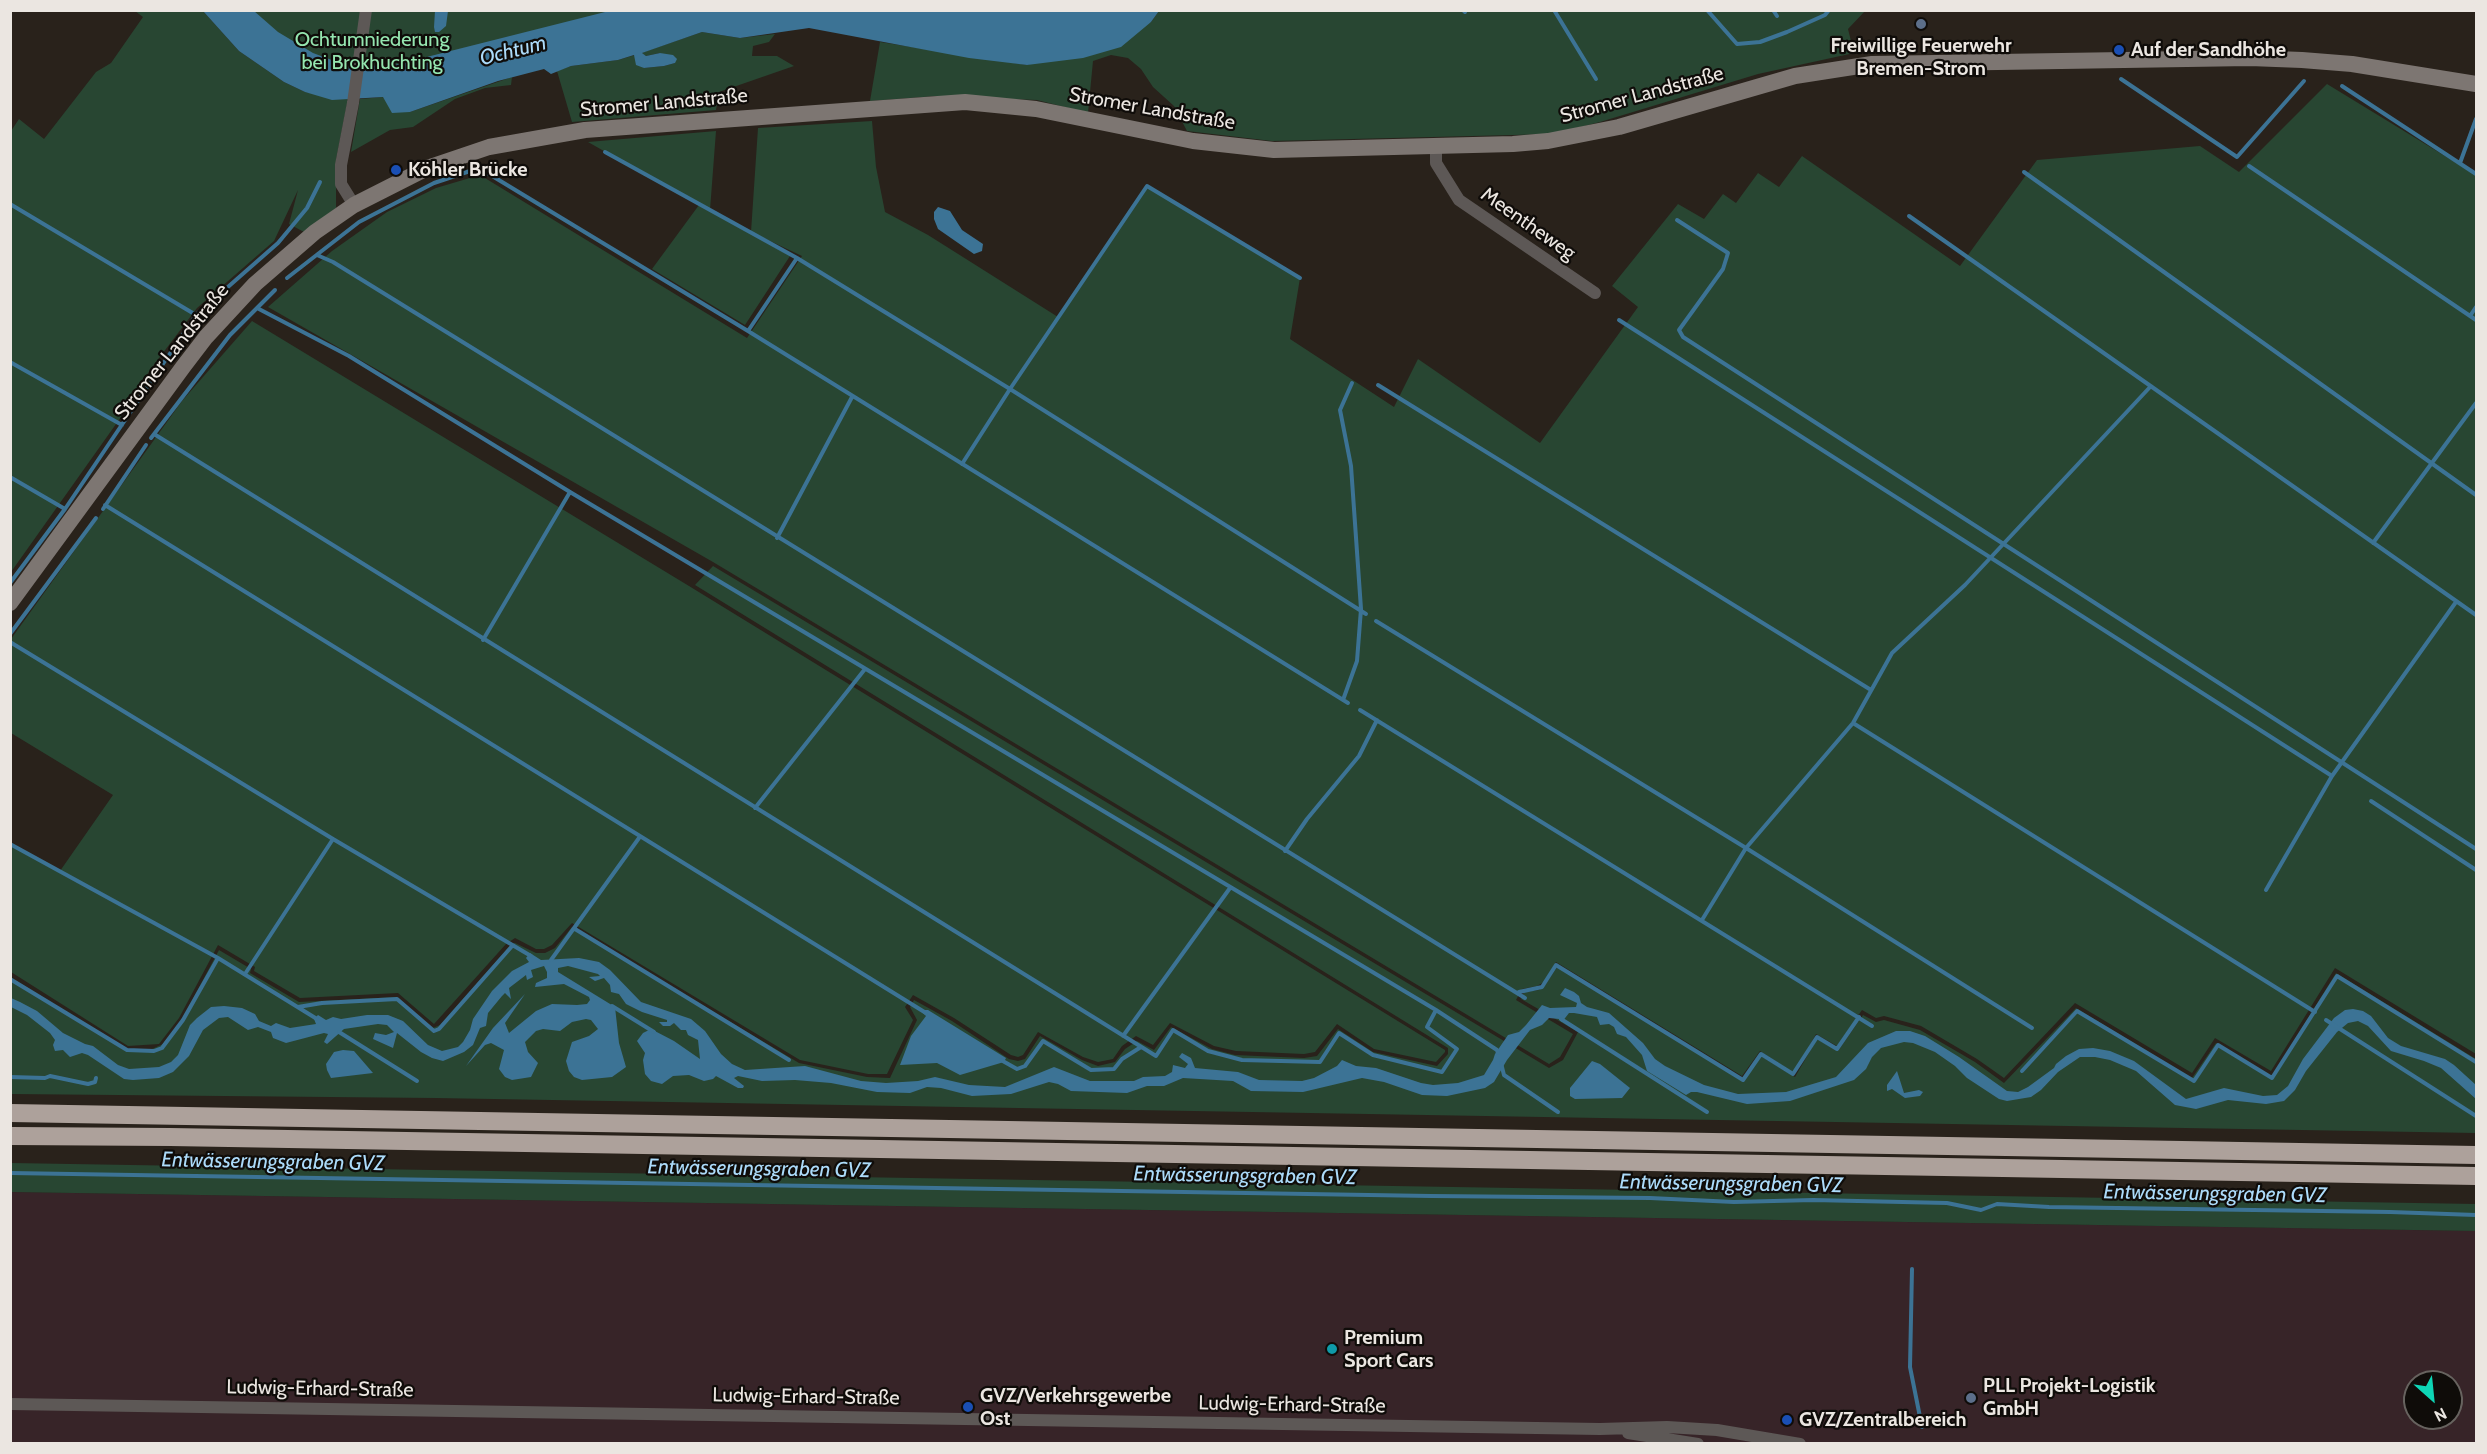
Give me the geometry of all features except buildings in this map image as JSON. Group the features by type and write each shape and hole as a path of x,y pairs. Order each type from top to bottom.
{"highway":[{"path":"10,1113 2476,1155"},
{"path":"10,1136 194,1137 2476,1176"}],"main road":[{"name":"Stromer Landstraße","path":"10,603 212,330 279,262 315,232 354,205 387,187 443,162 489,147 585,129 965,102 1036,109 1193,141 1274,150 1524,143 1585,135 1795,76 1872,64 2250,58 2352,64 2476,84"}],"street":[{"path":"354,205 341,184 341,165 353,103 366,10"},
{"name":"Meentheweg","path":"1436,147 1436,163 1459,200 1595,293"},
{"name":"Ludwig-Erhard-Straße","path":"10,1404 1600,1430 1644,1427 1717,1430 1800,1443"},
{"name":"Ludwig-Erhard-Straße","path":"1600,1430 1698,1443"}],"shaded area":[{"path":"11,1192 2476,1231 2476,1443 11,1444"}],"green space":[{"path":"135,11 203,11 239,51 284,82 305,92 348,99 336,160 336,208 304,232 289,224 298,190 274,241 197,308 150,370 121,417 11,572 11,131 19,119 44,139 96,72 111,63 143,17"},
{"name":"Ochtumniederung bei Brokhuchting","path":"214,11 1127,11 740,15 378,94"},
{"path":"1159,11 1865,11 1848,29 1854,53 1758,74 1553,134 1272,141 1187,131 1174,106 1153,87 1141,69 1128,58 1111,55 1093,61 1088,113 1037,100 936,96 870,101 880,42 1027,65 1151,22"},
{"path":"702,32 740,38 775,34 769,42 753,46 752,56 777,56 794,66 719,92 716,110 572,122 557,71 571,66 618,60 635,55 644,68 664,66 675,63 660,53 646,56 641,53"},
{"path":"512,77 511,85 485,88 455,99 413,127 390,130 351,152 360,99 383,97 410,112"},
{"path":"2327,84 2476,175 2476,1054 2335,968 2271,1071 2215,1038 2192,1073 2075,1003 2004,1078 1921,1026 1884,1016 1876,1018 1862,1010 1837,1046 1816,1034 1794,1073 1760,1051 1742,1076 1556,962 1544,982 1522,989 1516,1000 1573,1034 1560,1057 1549,1064 713,562 268,307 332,251 387,212 436,188 480,175 747,338 802,256 751,232 758,128 872,121 876,167 885,212 928,235 1058,317 1147,186 1300,278 1290,339 1394,407 1418,359 1540,443 1638,307 1612,286 1678,204 1704,219 1723,194 1736,203 1758,173 1779,187 1802,156 1960,266 2037,160 2200,146 2239,172"},
{"path":"716,131 710,210 790,256 745,325 652,269 699,205 588,142"},
{"path":"252,321 689,586 1445,1052 1436,1062 1374,1049 1337,1024 1315,1052 1304,1054 1236,1051 1214,1046 1170,1023 1153,1045 1136,1036 1122,1046 1113,1059 1098,1062 1083,1057 1038,1032 1023,1055 1018,1057 1011,1055 913,995 905,1007 913,1020 887,1074 868,1074 800,1060 572,923 552,945 544,949 536,949 515,938 506,944 434,1024 398,993 300,998 254,971 255,967 218,945 179,1018 159,1044 128,1046 11,972 11,844 60,871 113,795 11,733 11,639 182,401"},
{"path":"713,566 1549,1068 1563,1060 1578,1032 1521,999 1524,992 1539,990 1546,984 1557,967 1743,1081 1761,1056 1795,1077 1817,1039 1838,1051 1863,1015 1876,1022 1884,1020 1920,1030 1975,1062 2004,1083 2076,1008 2192,1078 2216,1043 2272,1076 2336,973 2476,1059 2476,1133 435,1098 11,1094 10,977 127,1049 152,1049 163,1044 182,1019 219,950 251,969 250,973 299,1002 397,997 433,1028 440,1025 509,947 515,943 536,953 545,953 555,948 572,927 799,1063 867,1077 890,1078 917,1020 910,1007 914,1000 952,1021 1009,1059 1018,1061 1025,1059 1040,1036 1082,1060 1098,1066 1115,1062 1125,1049 1137,1041 1154,1050 1171,1027 1212,1049 1235,1055 1304,1058 1317,1056 1338,1029 1373,1052 1437,1066 1448,1054 1448,1048 695,585"},
{"path":"11,1163 2476,1204 2476,1231 11,1192"}],"water":[{"name":"Ochtum","path":"203,11 254,11 278,32 313,53 337,62 387,67 609,11 1159,11 1151,22 1121,47 1083,58 1027,65 969,58 809,28 740,38 702,32 642,53 646,56 660,53 673,55 677,59 675,63 664,66 644,68 636,65 634,55 618,60 571,66 551,74 544,69 498,81 410,112 392,113 383,97 332,100 305,92 284,82 239,51"},
{"path":"435,11 448,11 446,26 439,32 435,32 434,27"},
{"path":"938,207 950,211 962,230 983,244 982,251 974,254 938,229 934,212"},
{"path":"530,953 541,960 579,958 599,962 641,1002 691,1019 705,1031 721,1054 732,1064 745,1070 805,1066 861,1081 886,1083 918,1081 935,1077 969,1085 1005,1087 1054,1067 1090,1081 1134,1081 1143,1077 1165,1076 1172,1072 1173,1065 1185,1068 1188,1064 1179,1057 1182,1053 1191,1058 1195,1068 1238,1072 1259,1080 1302,1081 1314,1078 1337,1066 1342,1060 1356,1066 1376,1068 1421,1083 1433,1085 1458,1083 1484,1075 1508,1035 1519,1032 1542,1005 1550,1008 1576,1007 1577,1003 1560,995 1565,988 1579,996 1581,1003 1587,1007 1609,1013 1665,1066 1704,1085 1738,1094 1786,1092 1836,1077 1868,1043 1896,1031 1910,1031 1925,1036 1959,1057 2007,1091 2018,1092 2028,1087 2066,1056 2079,1049 2093,1048 2110,1051 2134,1061 2186,1099 2224,1088 2263,1096 2277,1095 2288,1086 2303,1059 2334,1018 2345,1010 2353,1009 2371,1016 2388,1038 2401,1046 2445,1059 2454,1065 2476,1085 2476,1099 2441,1068 2391,1051 2368,1026 2358,1021 2348,1023 2337,1032 2306,1071 2295,1090 2284,1101 2266,1104 2228,1100 2196,1109 2175,1105 2136,1071 2110,1060 2095,1057 2080,1057 2058,1072 2031,1097 2007,1101 1999,1099 1967,1078 1935,1052 1913,1043 1904,1042 1881,1048 1872,1057 1866,1069 1854,1080 1790,1101 1747,1104 1697,1092 1686,1095 1647,1071 1642,1055 1626,1037 1617,1034 1614,1027 1609,1024 1600,1025 1597,1017 1574,1013 1569,1013 1562,1022 1559,1019 1549,1018 1542,1025 1530,1030 1507,1060 1494,1082 1485,1088 1447,1096 1422,1095 1384,1082 1362,1078 1303,1092 1251,1091 1233,1081 1183,1078 1164,1086 1147,1086 1127,1093 1071,1091 1049,1082 1011,1094 972,1096 941,1088 927,1087 910,1093 877,1092 831,1083 795,1080 762,1081 738,1076 734,1078 744,1086 743,1088 738,1088 716,1076 704,1081 689,1075 673,1076 662,1084 651,1081 645,1074 643,1060 645,1053 637,1041 643,1033 651,1029 700,1059 698,1040 674,1023 670,1026 663,1026 659,1022 667,1022 667,1020 626,1004 619,994 611,992 610,985 604,978 595,981 589,977 600,976 598,974 568,966 558,968 558,972 615,1007 619,1043 626,1067 612,1077 582,1080 574,1077 569,1071 566,1061 572,1042 589,1036 598,1029 591,1020 586,1019 572,1022 560,1031 543,1029 536,1031 525,1042 528,1052 538,1063 531,1077 512,1080 505,1077 499,1069 504,1050 491,1043 485,1045 466,1066 493,1028 525,994 505,1023 509,1033 536,1011 552,1004 587,1004 589,997 564,984 535,987 536,983 547,978 544,966 531,970 533,977 527,980 526,975 509,988 511,999 505,993 502,996 488,1013 486,1026 480,1028 473,1045 464,1052 443,1061 421,1052 397,1033 393,1048 373,1039 375,1033 386,1035 394,1032 387,1025 378,1024 344,1029 327,1044 324,1042 328,1034 324,1033 286,1043 273,1038 271,1032 258,1027 248,1030 228,1017 219,1018 203,1030 189,1056 173,1072 159,1078 133,1080 124,1079 88,1055 82,1053 70,1057 63,1050 55,1051 53,1045 55,1040 50,1033 27,1015 11,1007 11,998 37,1011 63,1033 93,1046 118,1065 129,1069 159,1067 171,1062 178,1055 190,1025 211,1007 224,1006 242,1008 255,1014 259,1021 271,1026 276,1023 290,1028 316,1024 314,1019 318,1015 326,1020 333,1017 341,1019 388,1015 403,1021 428,1045 442,1051 458,1047 463,1042 473,1019 492,991 512,971 529,962 526,958"},
{"path":"925,1010 1006,1058 1004,1062 960,1075 937,1063 900,1065 911,1036 926,1016 923,1013"},
{"path":"354,1051 373,1073 331,1078 326,1064 334,1052"},
{"path":"1592,1061 1600,1064 1630,1088 1622,1098 1575,1099 1570,1096 1570,1088"},
{"path":"1897,1071 1904,1093 1919,1090 1923,1092 1920,1096 1905,1098 1892,1089 1887,1091 1887,1085"}],"waterway":[{"path":"1554,10 1596,79"},
{"path":"1707,10 1737,44 1760,42 1825,15 1829,10"},
{"path":"1773,10 1777,16"},
{"path":"2121,79 2237,157 2304,81"},
{"path":"2342,86 2476,174"},
{"path":"2460,163 2476,119"},
{"path":"605,152 797,258 1010,389 1366,614"},
{"path":"2249,166 2476,320"},
{"path":"287,278 359,222 434,183 479,168 748,331 1348,703"},
{"path":"2024,172 2476,495"},
{"path":"10,583 65,509 196,315 278,243 307,208 320,182"},
{"path":"962,464 1147,186 1300,278"},
{"path":"10,204 196,315"},
{"path":"1909,216 2476,615"},
{"path":"1677,220 1728,253 1723,269 1679,330 1683,337 2476,849"},
{"path":"317,255 333,262 1525,998"},
{"path":"748,331 797,258"},
{"path":"151,438 230,335 275,290"},
{"path":"2470,316 2476,307"},
{"path":"257,308 349,356 570,492 1436,1010 1497,1050 1498,1053"},
{"path":"1619,320 2332,776"},
{"path":"10,362 122,425"},
{"path":"1343,700 1357,661 1361,609 1351,466 1340,410 1352,383"},
{"path":"1378,385 1871,690"},
{"path":"1702,920 1746,848 1853,723 1892,653 1965,585 2151,386"},
{"path":"777,538 852,397"},
{"path":"2373,543 2476,403"},
{"path":"154,434 1156,1056 1173,1030 1208,1051 1242,1060 1320,1062 1339,1033 1373,1055 1442,1072 1457,1049 1427,1027 1436,1010"},
{"path":"103,509 146,445"},
{"path":"10,477 65,509"},
{"path":"483,640 570,492"},
{"path":"105,505 926,1013"},
{"path":"10,634 96,518"},
{"path":"2266,890 2332,776 2456,602"},
{"path":"1376,621 1746,848 2032,1028"},
{"path":"10,642 333,839 531,956"},
{"path":"755,808 865,669"},
{"path":"1360,710 1872,1026"},
{"path":"1285,851 1307,819 1359,756 1377,720"},
{"path":"1853,723 2315,1012"},
{"path":"2371,801 2476,870"},
{"path":"551,960 639,838"},
{"path":"245,974 333,839"},
{"path":"10,844 218,958 317,1019"},
{"path":"1123,1036 1230,888"},
{"path":"575,929 789,1060"},
{"path":"298,1007 322,1003 397,999 434,1031 439,1029 513,945"},
{"path":"10,979 127,1050 154,1051 162,1048 183,1020 218,958"},
{"path":"1519,992 1542,987 1556,965 1743,1080 1761,1054 1793,1074 1817,1037 1837,1049 1859,1017"},
{"path":"2022,1071 2077,1011 2194,1081 2218,1045 2272,1078 2337,976 2476,1062"},
{"path":"612,1006 654,1032"},
{"path":"1561,1019 1707,1112"},
{"path":"2326,1020 2476,1116"},
{"path":"339,1032 417,1081"},
{"path":"1001,1060 1017,1069 1025,1066 1043,1041 1091,1070 1114,1069 1122,1059 1141,1047"},
{"path":"1501,1063 1504,1075 1558,1112"},
{"path":"10,1077 45,1078 50,1076 88,1084 95,1082 96,1078"},
{"name":"Entwässerungsgraben GVZ","path":"10,1173 1650,1198 1734,1202 1813,1200 1947,1203 1981,1210 1997,1204 2049,1207 2476,1215"},
{"path":"1912,1269 1910,1367 1922,1427"}],"place":[{"name":"Freiwillige Feuerwehr Bremen-Strom","path":"1921,24"},
{"name":"Auf der Sandhöhe","path":"2119,50"},
{"name":"Köhler Brücke","path":"396,170"},
{"name":"Premium Sport Cars","path":"1332,1349"},
{"name":"PLL Projekt-Logistik GmbH","path":"1971,1398"},
{"name":"GVZ/Verkehrsgewerbe Ost","path":"968,1407"},
{"name":"GVZ/Zentralbereich","path":"1787,1420"}]}
